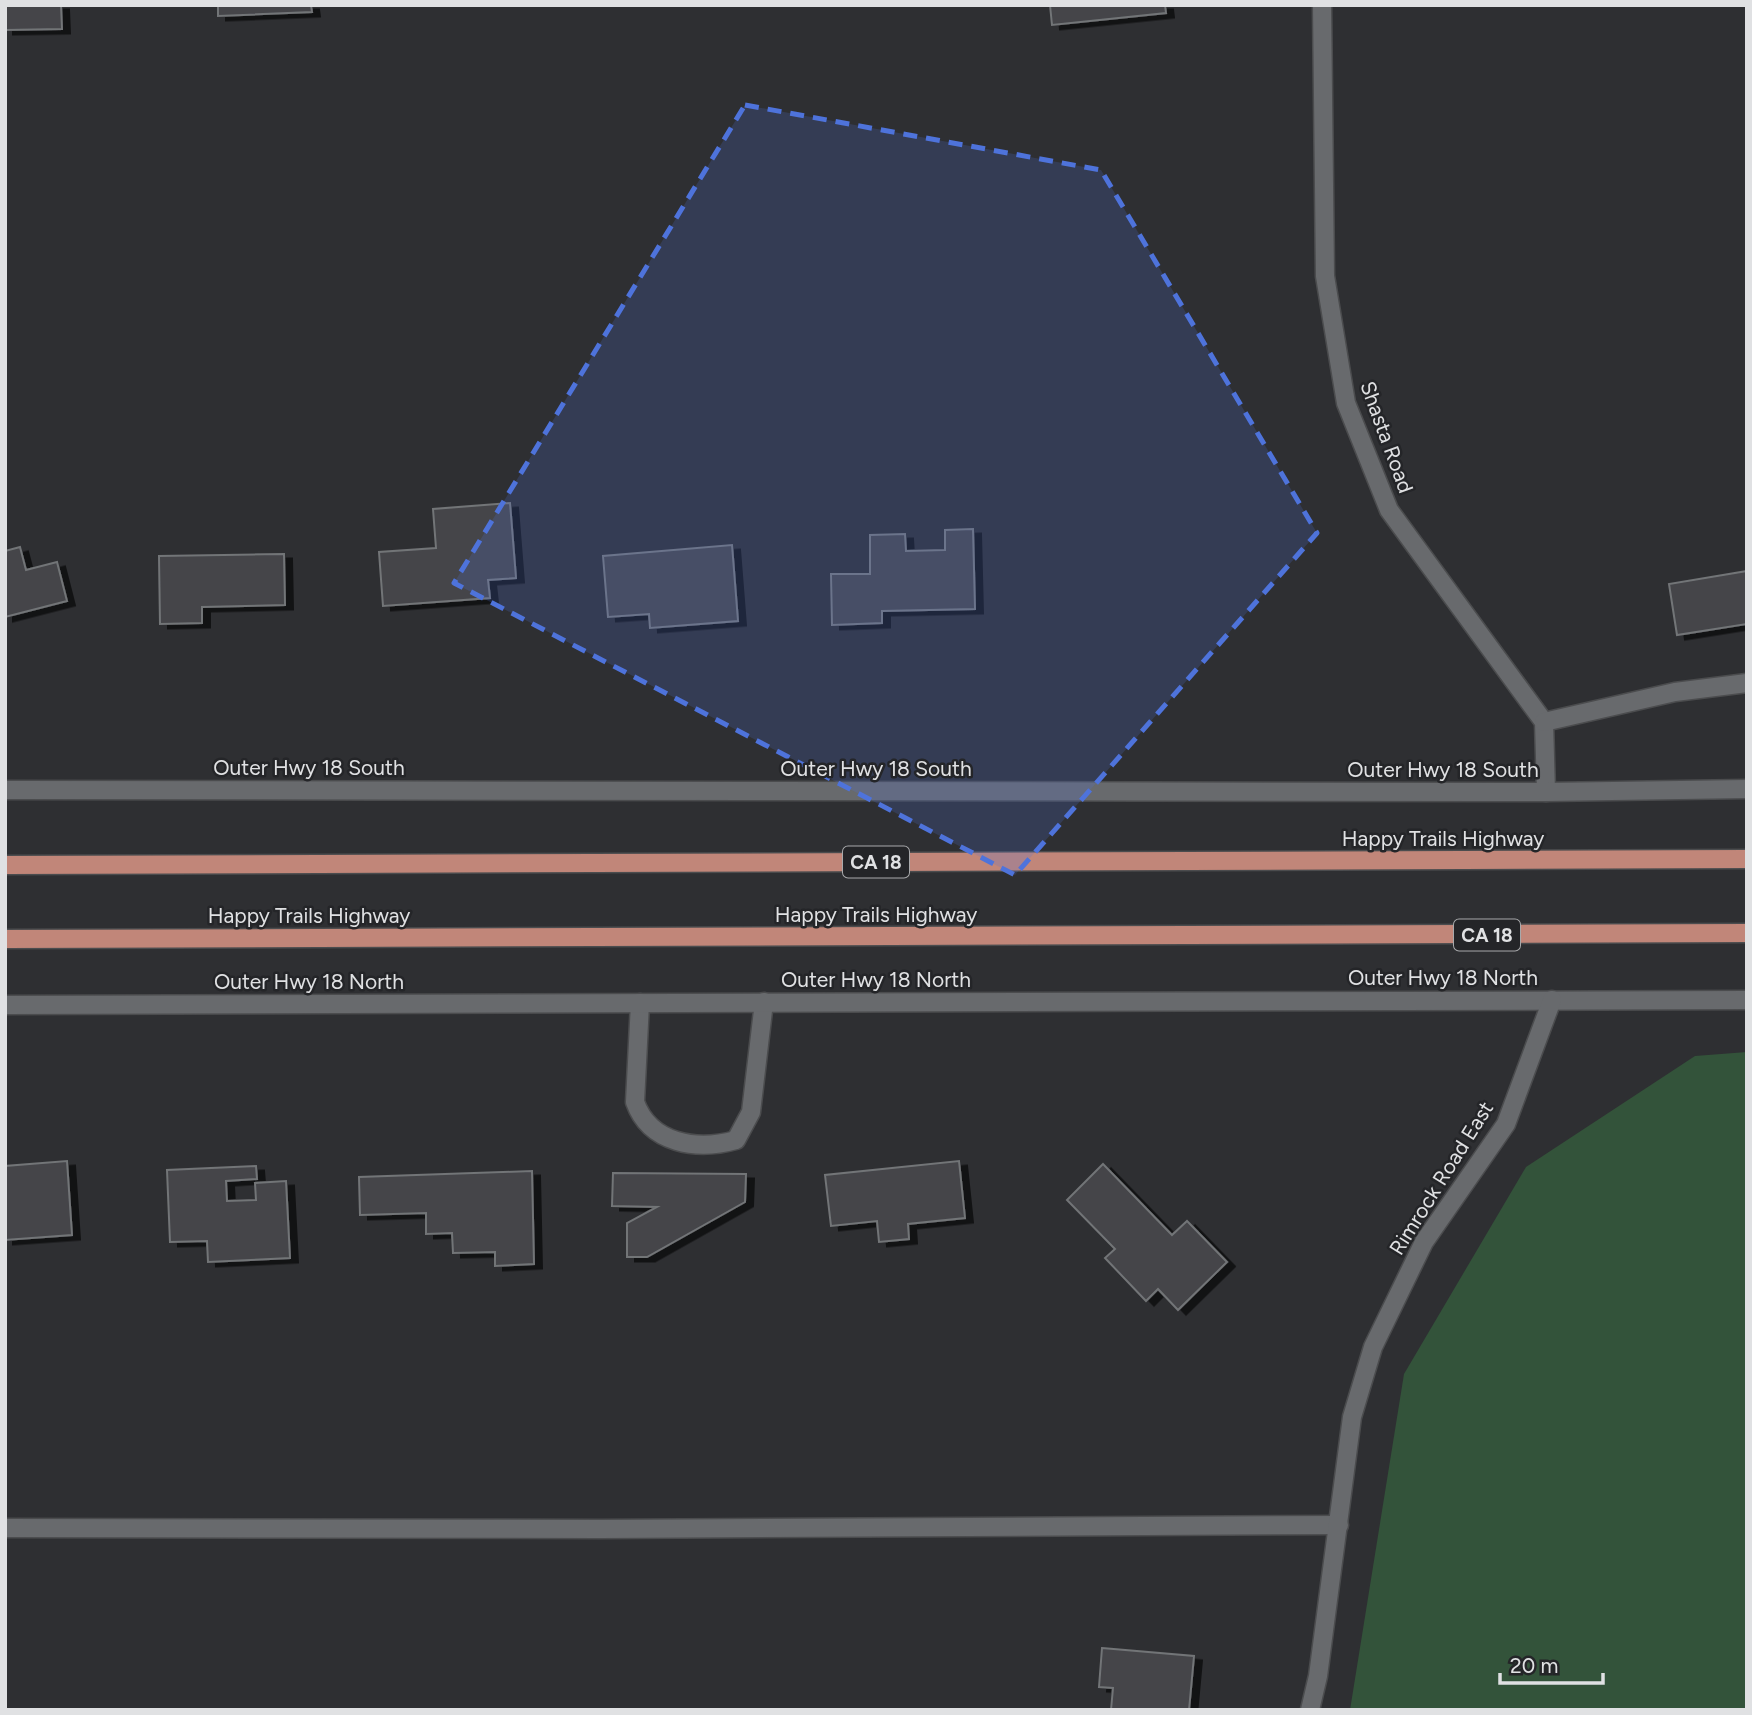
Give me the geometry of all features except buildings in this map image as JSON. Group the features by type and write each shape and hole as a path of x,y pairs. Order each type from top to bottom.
{"main road":[{"name":"Happy Trails Highway","path":"5,865 1747,859"},
{"name":"Happy Trails Highway","path":"5,939 1747,933"}],"street":[{"name":"Shasta Road","path":"1322,5 1325,276 1346,403 1389,510 1544,722"},
{"path":"1546,792 1544,722 1675,692 1747,683"},
{"name":"Outer Hwy 18 South","path":"5,790 1546,792 1747,789"},
{"name":"Rimrock Road East","path":"1310,1710 1318,1676 1352,1417 1374,1347 1424,1242 1506,1124 1552,1000"},
{"name":"Outer Hwy 18 North","path":"5,1005 1747,1000"},
{"path":"640,1003 635,1102 640,1116 650,1128 663,1135 680,1143 698,1145 736,1140 745,1127 751,1112 764,1002"},
{"path":"5,1528 1339,1525"}],"highlighted area":[{"path":"745,105 1101,170 1317,533 1015,875 454,583"}],"green space":[{"path":"1747,1052 1747,1710 1350,1710 1404,1374 1526,1167 1695,1056"}]}
